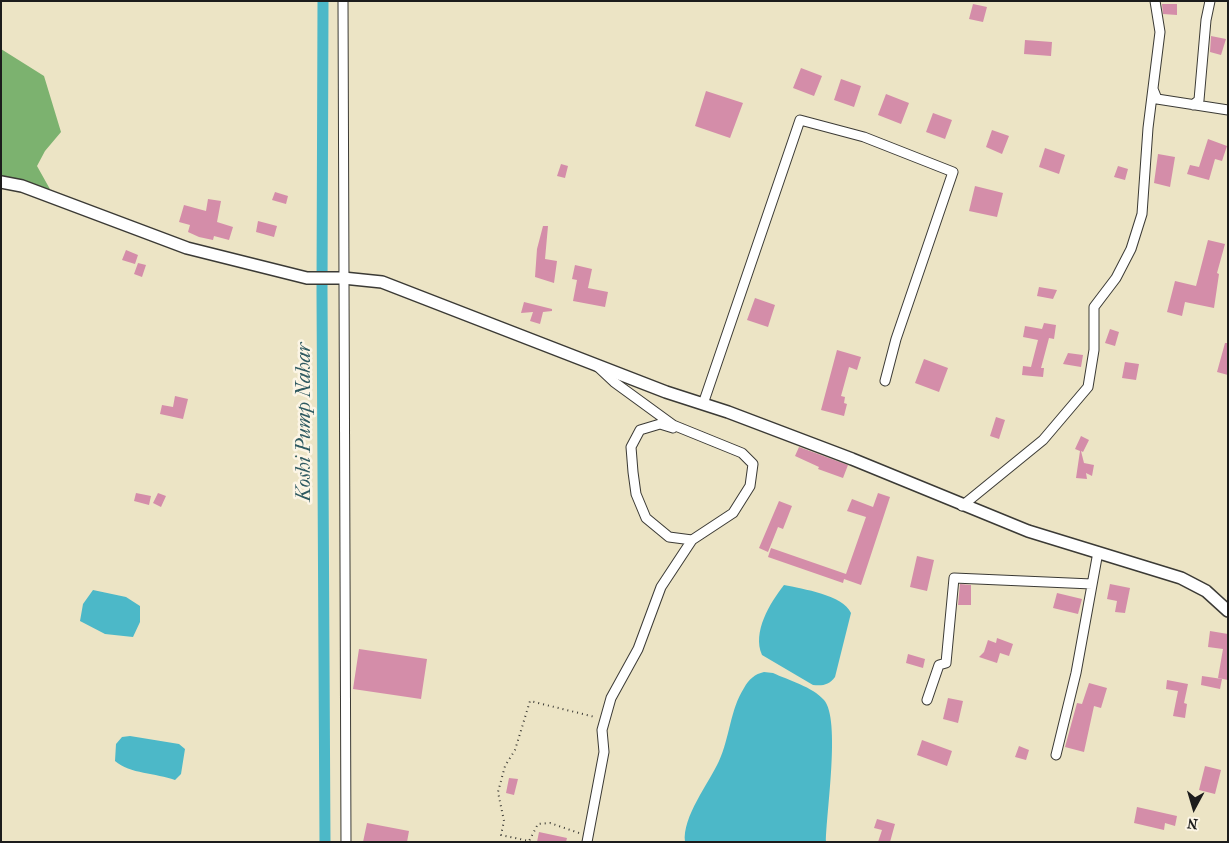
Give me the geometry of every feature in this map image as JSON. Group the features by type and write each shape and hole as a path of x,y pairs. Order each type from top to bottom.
{"street":[{"path":"343,1 346,842"},
{"path":"962,506 1043,440 1088,387 1094,350 1094,307 1116,278 1131,249 1142,214 1160,32 1155,1"},
{"path":"1193,105 1199,100 1206,20 1210,1"},
{"path":"1153,89 1157,99 1228,110"},
{"path":"703,404 800,120 864,137 953,172 896,339 885,381"},
{"path":"1,182 22,186 188,248 306,278 344,278 382,282 596,365 852,459 962,506 1028,531 1181,578 1206,591 1228,611"},
{"path":"587,839 604,752 602,730 611,698 638,649 661,587 692,540 733,513 750,486 753,464 742,453 708,437 673,425 614,382 596,365"},
{"path":"692,540 669,537 646,518 636,494 632,447 640,430 660,424 708,437"},
{"path":"1056,756 1076,673 1098,552"},
{"path":"927,700 939,665 946,663 954,578 1092,584"}],"path":[{"path":"587,839 550,823 538,824 528,841 501,835 504,821 498,792 505,766 515,750 530,701 605,720"}],"green space":[{"path":"1,49 44,76 61,132 45,151 37,166 51,191 1,179"}],"water":[{"path":"784,585 831,597 847,607 851,613 835,677 828,683 813,685 762,655 759,637 761,627 768,609"},
{"path":"93,590 126,597 140,606 140,622 133,637 105,634 80,621 83,604"},
{"path":"764,672 773,673 814,691 824,700 829,710 832,746 826,842 685,842 685,832 692,811 723,752 739,696 750,680"},
{"path":"130,736 179,744 185,749 181,774 175,780 136,771 115,761 116,744 122,737"}],"building":[{"path":"973,4 987,7 983,22 969,19"},
{"path":"1162,4 1177,4 1177,15 1163,14"},
{"path":"1211,36 1226,39 1221,55 1210,52"},
{"path":"1025,40 1052,42 1051,56 1024,54"},
{"path":"801,68 822,76 814,96 793,88"},
{"path":"841,79 861,86 854,107 834,100"},
{"path":"706,91 743,103 730,138 695,126"},
{"path":"886,94 909,103 901,124 878,115"},
{"path":"933,113 952,120 945,139 926,132"},
{"path":"992,130 1009,136 1002,154 986,147"},
{"path":"1208,139 1227,146 1222,161 1215,159 1209,180 1187,174 1190,165 1199,167"},
{"path":"1045,148 1065,155 1059,174 1039,167"},
{"path":"1158,154 1175,157 1170,187 1154,183"},
{"path":"561,164 568,166 565,178 557,176"},
{"path":"1118,166 1128,169 1125,180 1114,177"},
{"path":"975,186 1003,193 997,217 969,211"},
{"path":"275,192 288,196 286,204 272,200"},
{"path":"208,199 221,201 217,222 233,227 229,240 214,236 213,240 199,237 188,232 190,225 179,222 184,205 206,211"},
{"path":"258,221 277,226 274,237 256,232"},
{"path":"543,226 548,226 545,259 557,261 554,283 535,277 537,249"},
{"path":"1208,240 1225,244 1217,273 1219,274 1214,308 1185,302 1182,316 1167,312 1175,281 1196,286"},
{"path":"126,250 138,255 135,264 122,260"},
{"path":"138,263 146,265 142,277 134,274"},
{"path":"575,265 592,269 588,288 608,292 605,307 573,301 577,280 572,279"},
{"path":"1039,287 1057,290 1053,299 1037,296"},
{"path":"755,298 775,305 768,327 747,320"},
{"path":"524,302 552,309 552,311 543,312 540,324 530,321 533,312 521,313"},
{"path":"1044,323 1056,325 1054,339 1049,338 1041,368 1044,368 1043,377 1022,375 1023,366 1031,367 1038,340 1023,337 1025,326 1042,329"},
{"path":"1110,329 1119,332 1115,346 1105,343"},
{"path":"1225,343 1228,343 1228,375 1217,372"},
{"path":"837,350 861,357 857,370 849,367 841,396 845,397 844,403 847,404 844,416 821,410"},
{"path":"1068,353 1083,355 1081,367 1063,364"},
{"path":"924,359 948,368 939,392 915,383"},
{"path":"1125,362 1139,364 1136,380 1122,378"},
{"path":"175,396 188,399 183,419 160,414 162,405 173,407"},
{"path":"996,417 1005,420 999,439 990,436"},
{"path":"1081,436 1089,440 1083,452 1081,451 1084,463 1094,465 1092,476 1086,473 1087,479 1076,478 1080,451 1075,449"},
{"path":"799,447 848,465 843,478 818,469 819,467 795,456"},
{"path":"136,493 151,496 149,505 134,501"},
{"path":"158,493 166,496 161,507 153,503"},
{"path":"878,493 890,497 861,585 844,579 843,583 768,557 771,548 846,574 866,517 847,511 852,499 873,507"},
{"path":"779,501 792,506 783,529 778,527 768,552 759,548"},
{"path":"917,556 934,560 927,591 910,587"},
{"path":"960,584 971,585 971,605 958,605"},
{"path":"1110,584 1130,588 1125,613 1115,612 1117,601 1107,599"},
{"path":"1057,593 1082,599 1078,614 1053,608"},
{"path":"1210,631 1228,634 1228,680 1218,678 1223,649 1208,647"},
{"path":"997,638 1013,644 1009,656 1000,653 997,663 979,657 984,652 988,640 996,643"},
{"path":"359,649 427,659 421,699 353,689"},
{"path":"908,654 925,659 923,668 906,663"},
{"path":"1202,676 1222,679 1220,689 1201,685"},
{"path":"1167,680 1188,684 1184,703 1187,704 1185,718 1173,716 1178,691 1166,689"},
{"path":"1089,683 1107,688 1101,708 1094,706 1084,752 1065,747 1077,703 1082,704"},
{"path":"948,698 963,701 958,723 943,719"},
{"path":"922,740 952,751 947,766 917,755"},
{"path":"1019,746 1029,750 1026,760 1015,757"},
{"path":"1205,766 1221,770 1215,794 1199,790"},
{"path":"509,778 518,779 514,795 506,793"},
{"path":"1137,807 1177,816 1175,826 1165,823 1164,830 1134,823"},
{"path":"877,819 895,824 890,842 878,842 882,830 874,828"},
{"path":"367,823 409,831 407,842 363,842"},
{"path":"539,832 567,838 566,842 537,842"}],"waterway":[{"name":"Koshi Pump Nahar","path":"323,1 322,291 325,842"}]}
